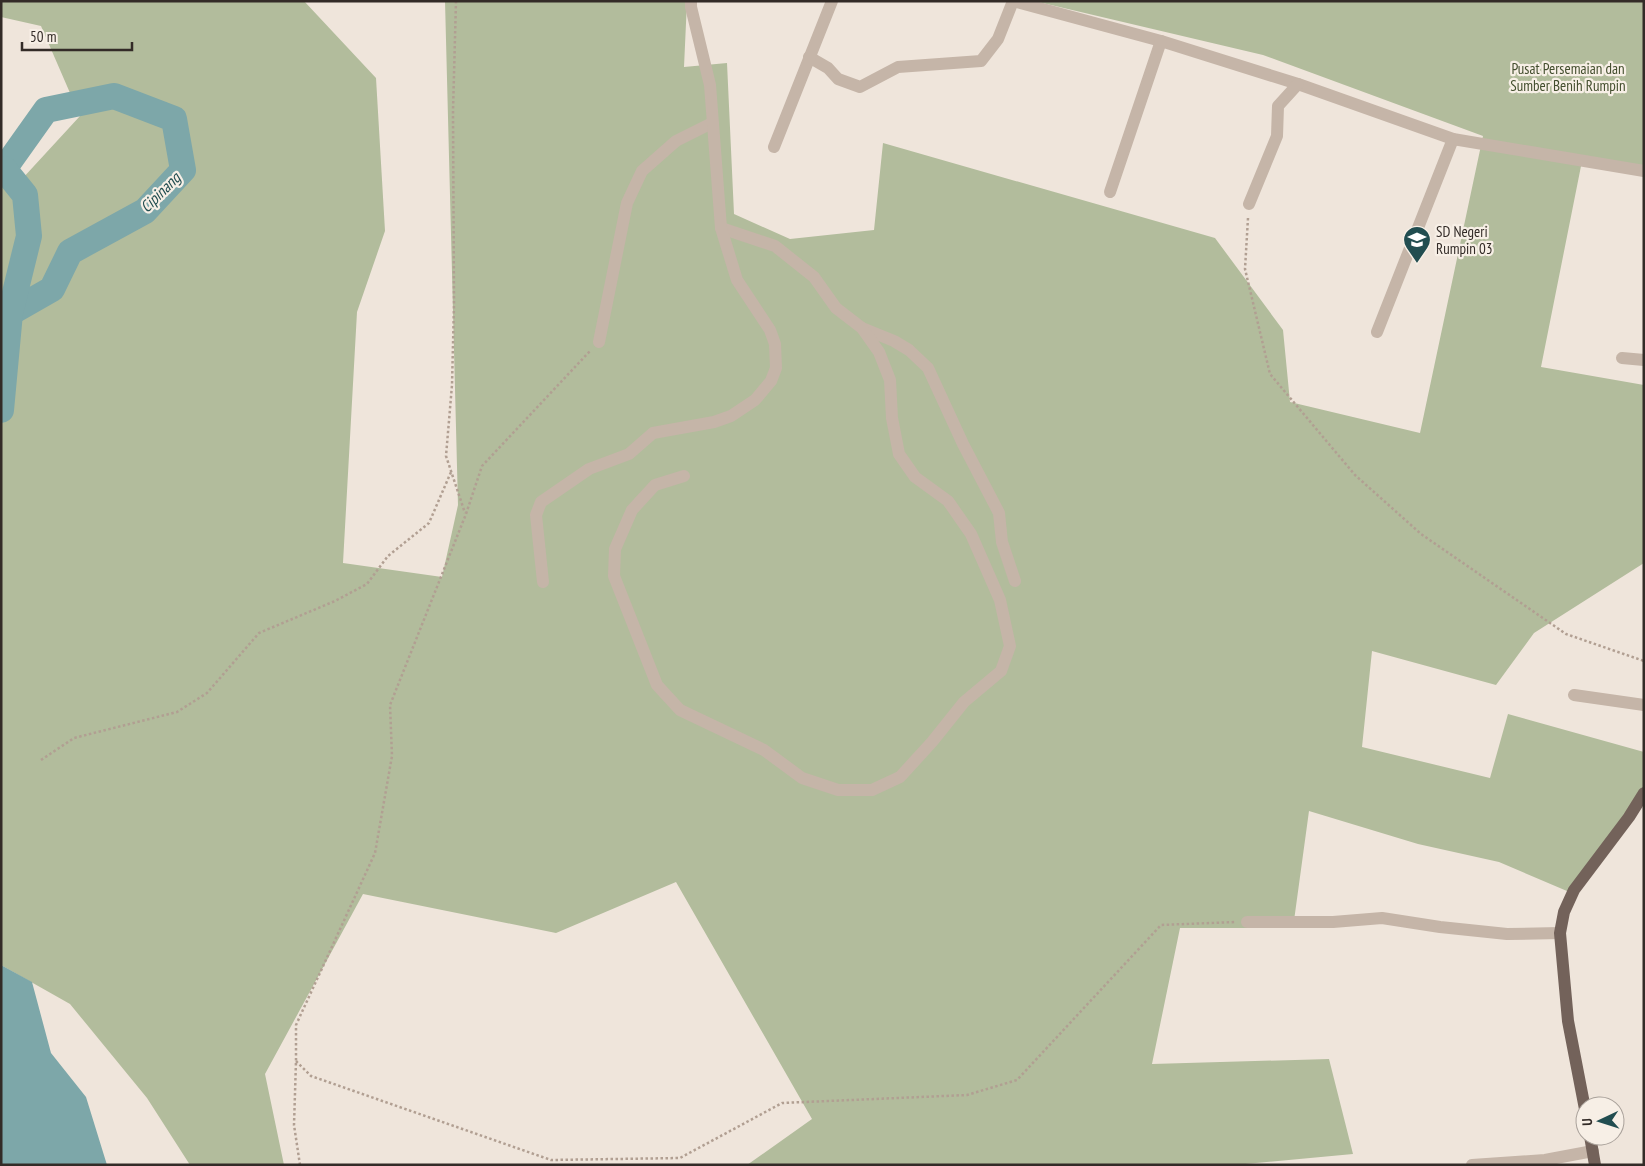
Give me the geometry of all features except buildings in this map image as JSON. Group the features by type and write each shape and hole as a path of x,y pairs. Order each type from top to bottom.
{"main road":[{"path":"1582,1096 1568,1021 1560,933 1564,912 1574,890 1644,793"},
{"path":"1592,1146 1595,1165"}],"street":[{"path":"543,582 536,515 541,502 589,469 629,454 653,434 714,422 731,416 755,400 771,381 776,368 775,344 770,330 737,280 722,228 710,85 691,1"},
{"path":"774,147 832,1"},
{"path":"809,57 828,68 838,79 860,87 898,67 981,61 998,40 1013,1 1161,41 1298,84 1453,139 1644,171"},
{"path":"1110,192 1161,41"},
{"path":"1249,204 1277,136 1278,106 1298,84"},
{"path":"599,342 627,203 642,171 676,141 712,123"},
{"path":"1377,332 1453,139"},
{"path":"722,228 775,246 814,277 836,308 862,328 894,341 909,350 928,368 963,444 999,513 1002,542 1015,581"},
{"path":"684,476 655,485 632,510 615,549 614,576 657,685 680,710 764,750 802,778 838,790 872,790 900,777 932,742 964,702 1001,671 1010,646 1000,600 971,534 948,501 915,477 899,454 892,418 890,380 879,352 862,328"},
{"path":"1622,358 1644,360"},
{"path":"1574,695 1644,705"},
{"path":"1247,922 1333,922 1382,918 1440,927 1508,934 1560,933"},
{"path":"1472,1165 1545,1160 1593,1151"}],"path":[{"path":"456,1 453,111 454,304 452,385 446,456 466,514"},
{"path":"1249,204 1245,269 1270,374 1354,475 1420,534 1566,634 1644,661"},
{"path":"300,1165 294,1125 296,1025 375,853 392,756 390,705 466,514 482,466 599,342"},
{"path":"41,760 74,738 177,712 207,694 259,633 335,601 367,584 388,556 429,523 451,472"},
{"path":"296,1061 311,1076 551,1160 680,1158 782,1103 967,1095 1016,1080 1161,925 1247,922"}],"green space":[{"name":"Pusat Persemaian dan Sumber Benih Rumpin","path":"1,1 304,1 376,78 385,231 357,312 343,563 442,577 458,505 445,1 687,1 684,67 727,63 734,214 790,239 874,230 883,143 1215,238 1283,330 1290,402 1420,433 1483,136 1263,55 1034,1 1644,1 1644,172 1583,156 1541,367 1644,385 1644,563 1534,633 1496,685 1372,651 1362,747 1490,778 1508,714 1644,752 1644,789 1574,894 1499,862 1418,844 1309,811 1293,928 1180,928 1152,1064 1329,1059 1353,1154 1235,1165 747,1165 812,1119 676,882 556,933 363,894 265,1074 284,1165 190,1165 147,1098 70,1004 1,965 1,185 22,179 80,116 41,26 1,17"}],"water":[{"path":"1,965 32,982 51,1053 86,1097 107,1165 1,1165"}],"waterway":[{"name":"Cipinang","path":"4,169 46,110 114,96 174,119 183,170 145,211 70,252 52,289 10,313"},
{"name":"Cipinang","path":"1,170 4,169 25,195 29,236 10,313 1,410"}],"place":[{"name":"SD Negeri Rumpin 03","path":"1417,264"}]}
